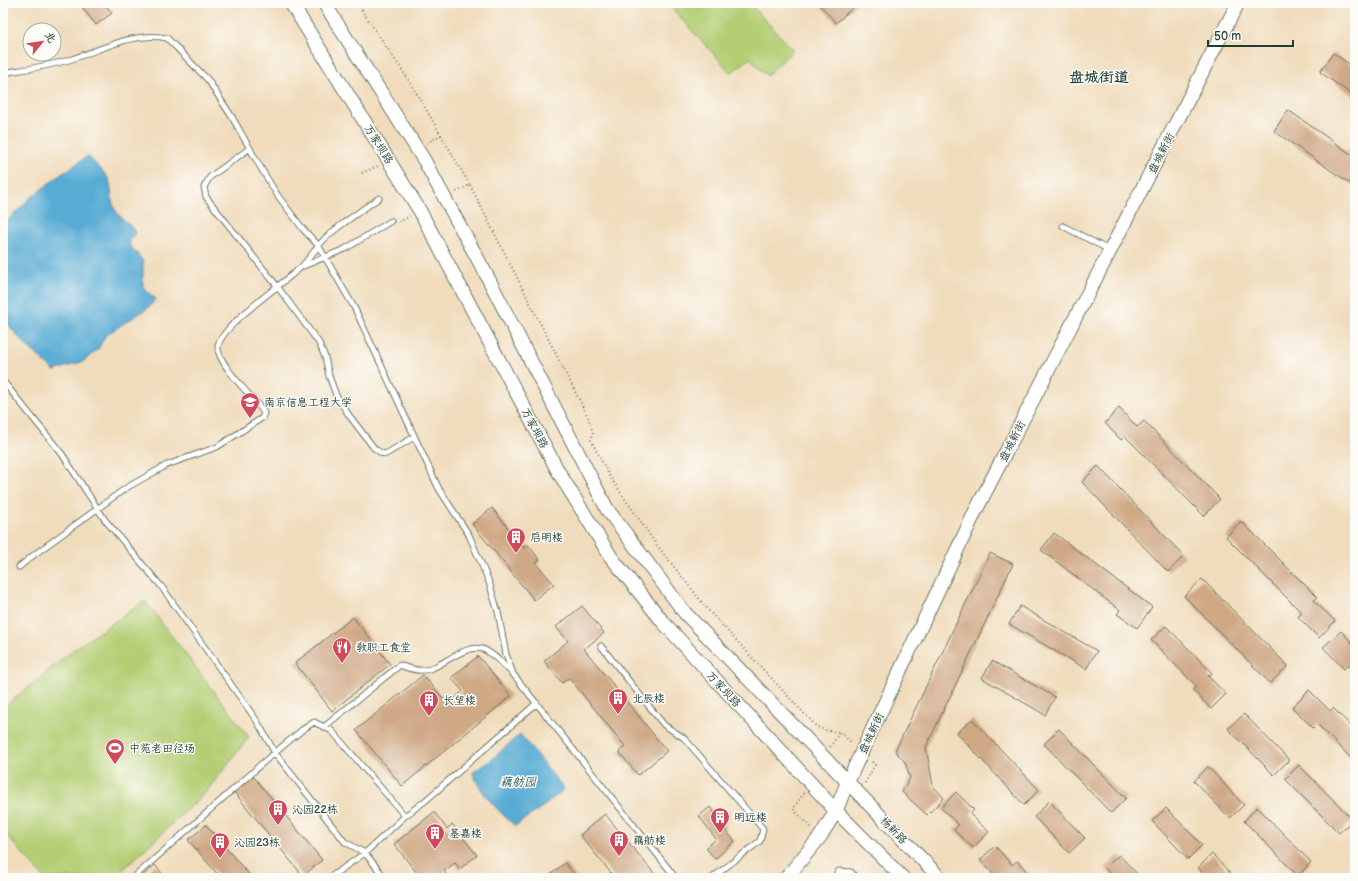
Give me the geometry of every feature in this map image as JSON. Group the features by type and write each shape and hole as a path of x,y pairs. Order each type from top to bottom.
{"main road":[{"name":"万家坝路","path":"291,3 420,211 559,473 610,557 663,622 836,811"},
{"path":"324,3 424,160 486,274 607,509 685,613 847,783"},
{"name":"盘城新街","path":"786,878 820,837 836,811 847,783 976,510 1238,3"},
{"name":"杨新路","path":"847,783 940,878"},
{"path":"836,811 903,878"}],"lane":[{"path":"3,73 42,67 72,59 100,48 137,38 158,36 167,38 208,80 278,196 326,257 355,309 439,489 469,535 489,582 498,612 506,654 513,674"},
{"path":"250,148 210,177 204,187 206,197 277,286 319,343 325,357 328,376 336,395 348,414 374,448 386,454 414,437"},
{"path":"19,567 126,488 167,465 217,447 262,418 264,413 224,365 218,348 221,338 229,328 300,268 329,234 379,198"},
{"path":"300,268 345,249 391,221"},
{"path":"1063,226 1110,251"},
{"path":"3,381 62,454 105,520 161,586 257,720 275,752 345,842 365,853 385,878"},
{"path":"601,646 664,725 684,738 762,829 760,841 712,878"},
{"path":"324,727 400,666 412,670 430,669 468,650 477,648 485,650 513,674 676,878"},
{"path":"329,878 365,853 405,816 425,801 537,703"},
{"path":"133,878 275,752 314,722 332,731 405,816"},
{"path":"834,878 839,872 851,872 856,878"}],"path":[{"path":"470,185 588,417 592,433 591,440 610,477 656,544 709,611 817,726 828,731 840,732"}],"green space":[{"path":"667,3 749,3 793,50 767,76 750,58 731,73"},
{"name":"中苑老田径场","path":"145,601 249,737 205,793 114,878 44,878 3,831 3,708 73,650"}],"water":[{"path":"88,156 106,176 110,183 114,208 135,232 129,244 143,261 143,288 156,299 148,308 106,335 98,349 84,361 54,371 21,340 3,318 3,225 28,200 60,175"},
{"name":"藕舫园","path":"520,734 564,789 548,803 515,826 496,808 485,794 473,772 490,761"}],"building":[{"path":"79,3 104,3 112,13 96,25"},
{"path":"818,3 858,3 836,23"},
{"path":"1333,53 1355,68 1355,97 1320,72"},
{"path":"1288,110 1355,157 1355,187 1274,131"},
{"path":"1119,408 1137,427 1144,421 1220,499 1204,516 1125,436 1121,440 1105,423"},
{"path":"1098,466 1184,556 1168,572 1082,482"},
{"name":"启明楼","path":"492,508 524,548 528,545 540,560 536,563 554,584 534,600 472,524"},
{"path":"1241,521 1317,597 1314,601 1335,621 1319,638 1298,617 1302,613 1226,537"},
{"path":"1054,533 1152,607 1137,628 1117,614 1120,610 1041,550"},
{"path":"990,553 1013,564 926,747 933,786 944,798 927,815 902,792 910,778 905,762 895,751"},
{"path":"1202,579 1288,666 1270,683 1184,596"},
{"name":"北辰楼","path":"582,606 604,633 584,649 667,751 638,775 619,752 625,746 569,678 562,683 544,661 568,641 556,627"},
{"path":"1020,606 1097,651 1086,669 1009,624"},
{"name":"教职工食堂","path":"353,617 390,664 332,711 295,663"},
{"path":"1166,626 1212,673 1208,676 1226,694 1211,709 1193,690 1196,686 1151,640"},
{"path":"1341,631 1355,646 1355,672 1348,665 1344,669 1323,647"},
{"name":"长望楼","path":"478,656 511,696 402,786 356,730 423,675 448,704 463,691 451,678"},
{"path":"992,661 1055,697 1045,715 982,678"},
{"path":"1309,690 1330,711 1333,708 1355,730 1355,762 1317,724 1313,728 1292,707"},
{"path":"1244,714 1289,760 1274,775 1228,729"},
{"path":"972,719 1039,790 1024,805 957,733"},
{"path":"1059,729 1126,798 1111,813 1044,744"},
{"path":"1299,765 1353,820 1339,833 1285,779"},
{"path":"1208,767 1244,805 1230,818 1194,781"},
{"name":"沁园22栋","path":"253,776 322,860 303,876 234,792"},
{"path":"956,792 974,810 970,814 989,832 973,848 954,830 959,825 941,808"},
{"path":"1049,801 1085,838 1069,853 1034,817"},
{"name":"明远楼","path":"710,807 726,826 724,829 735,841 715,859 706,848 716,839 699,816"},
{"path":"1257,807 1311,862 1298,876 1244,821"},
{"path":"1166,808 1202,845 1188,859 1152,821"},
{"name":"基嘉楼","path":"434,812 447,829 452,824 477,855 460,869 455,863 444,871 449,878 421,878 394,844"},
{"name":"藕舫楼","path":"605,814 658,878 615,878 580,835"},
{"name":"沁园23栋","path":"206,825 252,878 221,878 188,840"},
{"path":"995,846 1012,865 1017,861 1033,878 1005,878 1002,875 997,878 980,860"},
{"path":"1212,854 1235,878 1208,878 1198,868"},
{"path":"1119,855 1141,878 1114,878 1105,868"},
{"path":"565,863 577,878 552,878 550,875"},
{"path":"155,865 166,878 140,878"},
{"path":"1355,872 1355,878 1349,878"}],"place":[{"name":"南京信息工程大学","path":"250,419"},
{"name":"启明楼","path":"516,554"},
{"name":"教职工食堂","path":"342,664"},
{"name":"北辰楼","path":"618,715"},
{"name":"长望楼","path":"429,717"},
{"name":"中苑老田径场","path":"115,765"},
{"name":"沁园22栋","path":"278,826"},
{"name":"明远楼","path":"720,834"},
{"name":"基嘉楼","path":"435,850"},
{"name":"藕舫楼","path":"619,857"},
{"name":"沁园23栋","path":"220,859"}],"district":[{"name":"盘城街道","path":"1099,77"}]}
